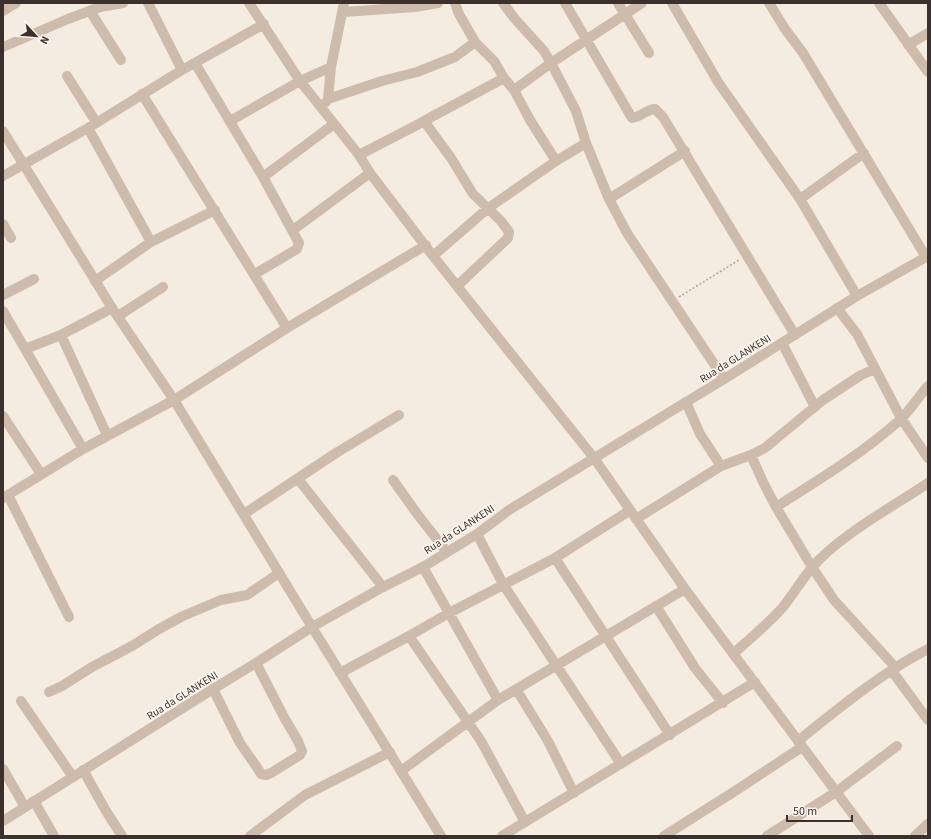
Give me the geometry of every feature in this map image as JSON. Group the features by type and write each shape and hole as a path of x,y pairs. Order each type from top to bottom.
{"street":[{"path":"3,11 16,3"},
{"path":"3,47 96,7 123,3"},
{"path":"148,3 182,70"},
{"path":"249,3 300,81 325,103 334,124 359,155 370,173 433,256 594,458 629,511 685,589 870,836"},
{"path":"325,103 344,7 415,7 438,3"},
{"path":"455,3 459,14 476,42 494,61 504,78 514,90 530,120 556,161"},
{"path":"503,3 544,51 551,62 576,111 586,143 609,199 627,233 724,379"},
{"path":"565,3 632,118 639,116 650,109 655,109 663,117 748,255 795,335"},
{"path":"618,3 649,53"},
{"path":"514,90 551,62 642,3"},
{"path":"672,3 718,82 800,199 857,296"},
{"path":"769,3 802,53 927,256"},
{"path":"879,3 928,72"},
{"path":"96,7 121,60"},
{"path":"3,176 92,125 182,70 264,24"},
{"path":"908,45 928,33"},
{"path":"325,103 382,81 417,72 455,57 476,42"},
{"path":"194,64 263,177 299,243 297,250 255,274"},
{"path":"230,121 300,81 331,67"},
{"path":"67,76 151,242"},
{"path":"359,155 417,126 504,78"},
{"path":"142,94 255,274 287,328"},
{"path":"424,121 451,158 473,194 501,221 509,232 509,237 457,286"},
{"path":"263,177 334,124"},
{"path":"3,130 95,281 174,400 441,836"},
{"path":"433,256 487,208 556,161 586,143"},
{"path":"609,199 684,151"},
{"path":"800,199 864,153"},
{"path":"293,230 370,173"},
{"path":"95,281 151,242 215,210"},
{"path":"3,224 11,238"},
{"path":"69,617 6,496 107,435 174,400 287,328 426,245"},
{"name":"Rua da GLANKENI","path":"3,821 213,689 256,664 312,627 383,587 423,567 477,534 509,510 857,296 927,256"},
{"path":"3,295 34,279"},
{"path":"25,349 115,312 163,287"},
{"path":"838,308 856,334 901,418 928,458"},
{"path":"3,311 83,449"},
{"path":"61,335 107,435"},
{"path":"782,343 815,407"},
{"path":"636,519 720,466 751,455 765,448 815,407 861,375 875,368"},
{"path":"776,507 850,460 901,418 928,386"},
{"path":"686,402 700,434 720,466"},
{"path":"244,514 336,453 399,415"},
{"path":"3,416 41,474"},
{"path":"751,455 776,507 812,568 834,600 894,669 928,720"},
{"path":"298,479 383,587"},
{"path":"393,480 447,552"},
{"path":"734,653 783,607 821,558 859,528 928,483"},
{"path":"340,673 503,584 555,558 629,511"},
{"path":"477,534 503,584 621,764"},
{"path":"555,558 670,735"},
{"path":"423,567 498,700"},
{"path":"49,692 138,643 159,629 183,616 221,600 247,595 279,573"},
{"path":"401,771 498,700 685,589"},
{"path":"656,606 695,668 723,703"},
{"path":"409,636 481,741 525,822"},
{"path":"664,836 732,793 800,744 853,697 894,669 928,649"},
{"path":"213,689 240,743 261,774 266,775 271,773 300,755 302,751 256,664"},
{"path":"502,836 723,703 755,682"},
{"path":"516,689 548,741 574,792"},
{"path":"21,701 73,777"},
{"path":"767,836 836,792 897,746"},
{"path":"250,836 306,795 390,752"},
{"path":"3,769 25,807"},
{"path":"84,770 106,811 122,836"},
{"path":"34,801 54,836"},
{"path":"915,836 928,824"}],"path":[{"path":"672,301 748,255"}]}
